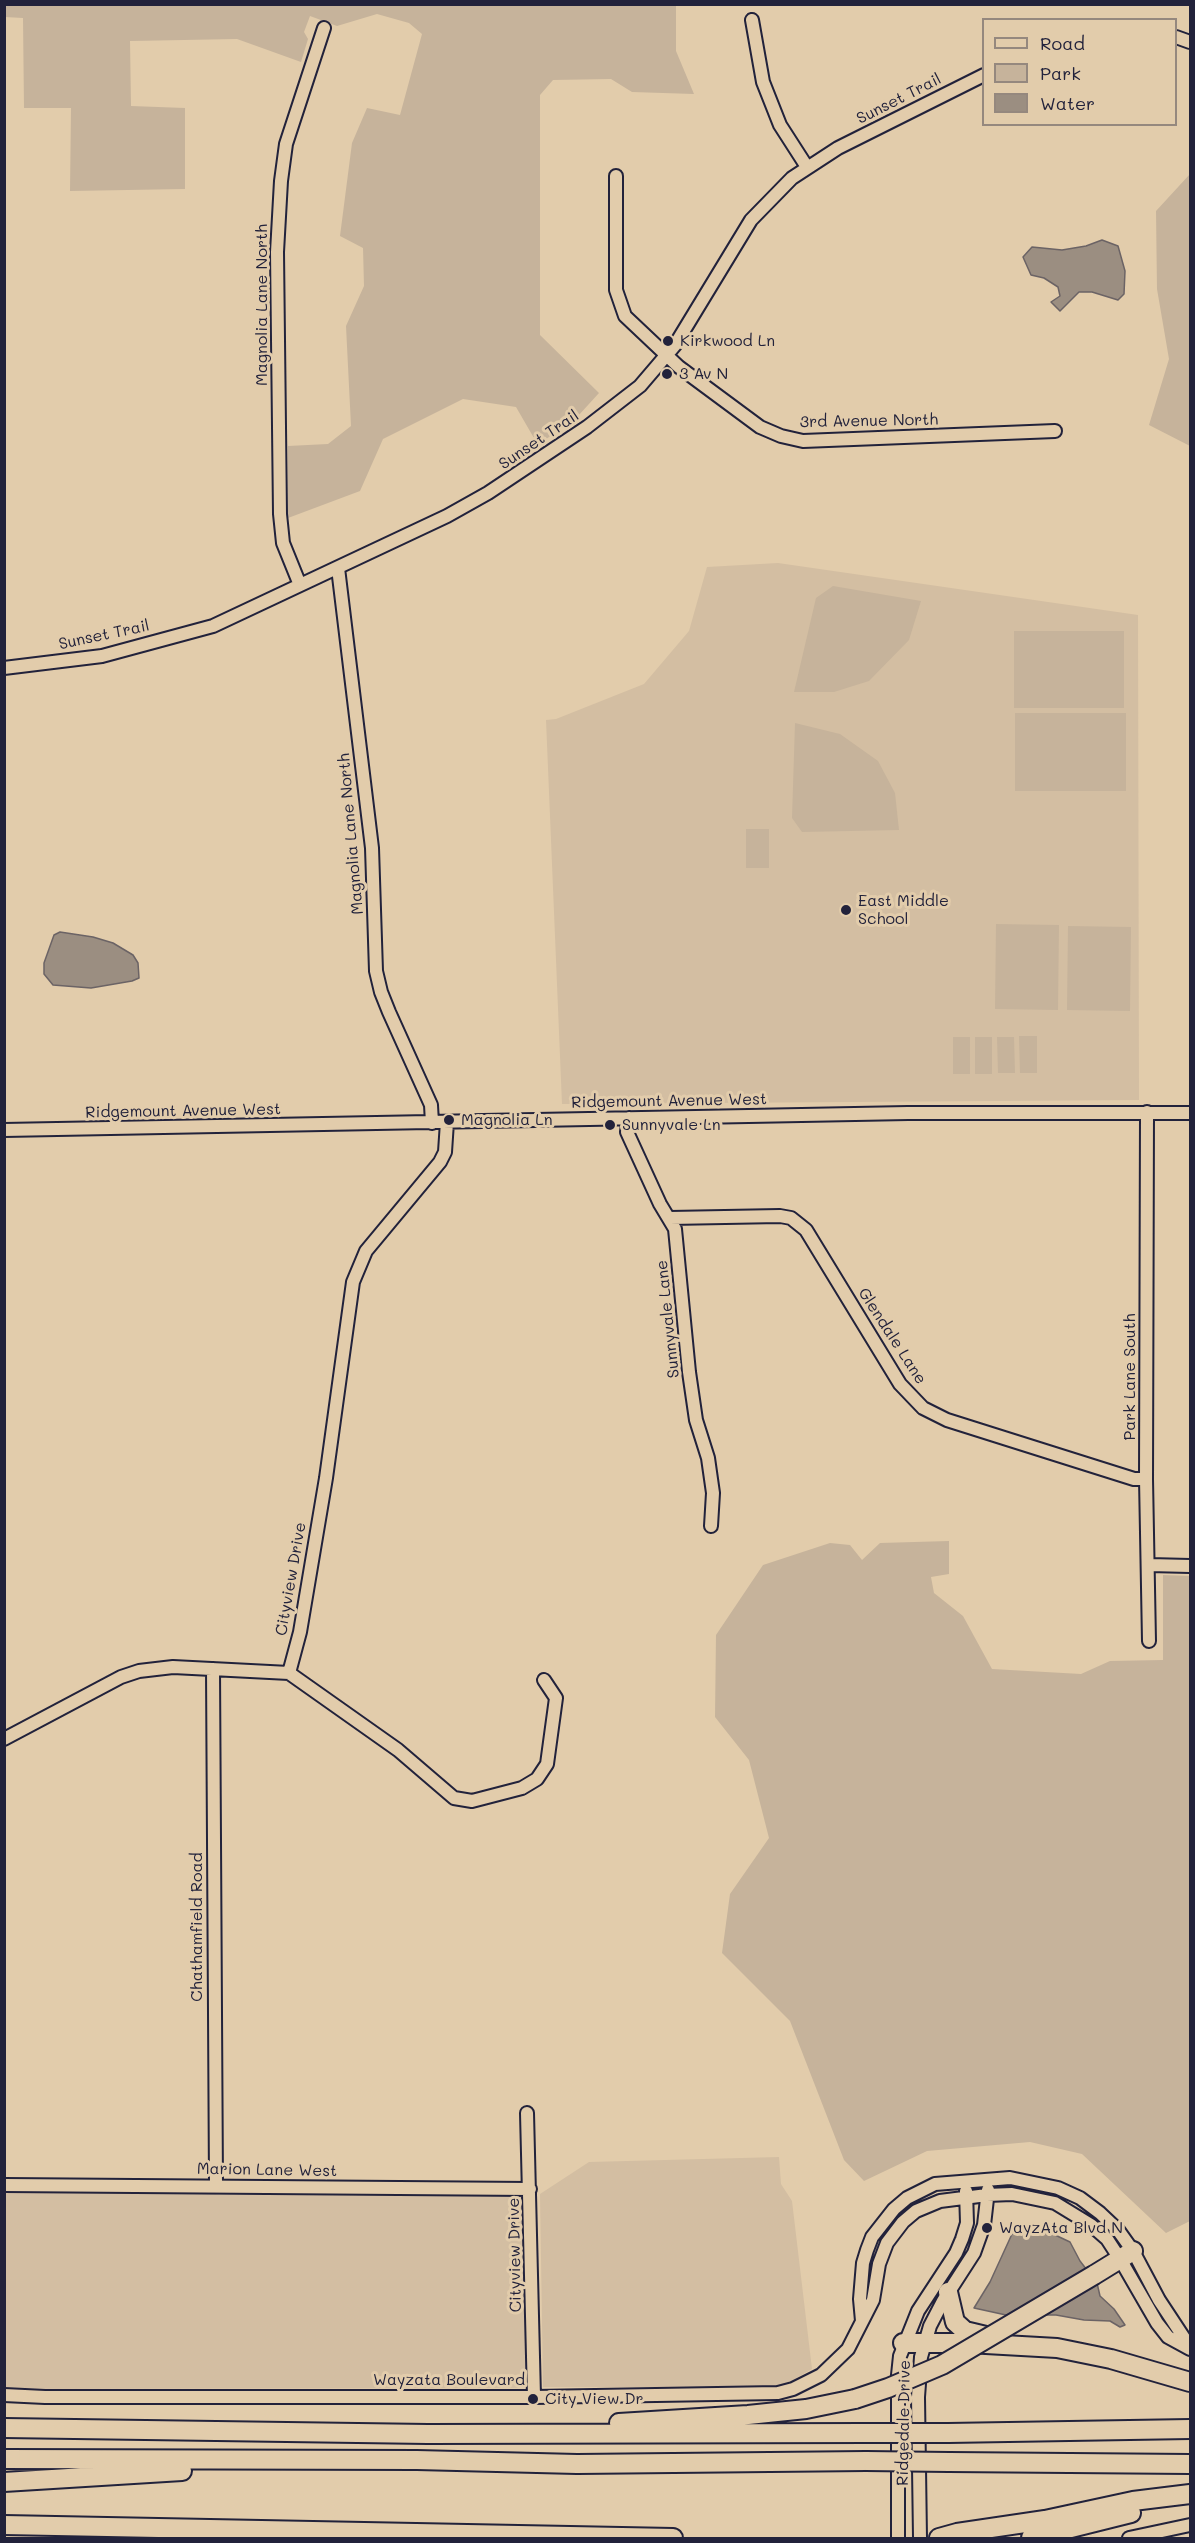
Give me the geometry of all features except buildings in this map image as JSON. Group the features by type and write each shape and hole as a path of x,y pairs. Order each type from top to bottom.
{"highway":[{"path":"428,2434 748,2415 806,2409 855,2399 942,2365 1127,2255"},
{"path":"948,2292 952,2316 965,2331 1020,2344 1082,2352 1191,2382"},
{"path":"903,2343 1020,2344"},
{"path":"4,2416 56,2428"},
{"path":"4,2428 428,2434 948,2433 1191,2429"},
{"path":"4,2459 417,2460 577,2464 866,2461 1191,2464"},
{"path":"4,2482 417,2460"},
{"path":"939,2538 957,2533 1045,2520 1133,2500 1191,2494"},
{"path":"1032,2538 1191,2500"},
{"path":"4,2524 137,2533 673,2538"}],"street":[{"path":"752,20 763,82 780,125 807,166"},
{"name":"Magnolia Lane North","path":"300,585 283,543 280,514 277,252 281,181 286,144 324,28"},
{"name":"Sunset Trail","path":"4,668 102,656 213,626 489,494 622,402 640,386 675,345 752,220 771,197 807,166 838,148 982,76"},
{"name":"3rd Avenue North","path":"616,176 616,290 625,316 666,356 760,427 781,436 803,441 1055,431"},
{"name":"Magnolia Lane North","path":"338,568 372,848 376,971 381,992 430,1105 432,1123"},
{"name":"Park Lane South","path":"1147,1112 1146,1479 1149,1641"},
{"name":"Ridgemount Avenue West","path":"4,1130 629,1118 1191,1113"},
{"name":"Sunnyvale Lane","path":"629,1118 627,1132 660,1204 670,1218 677,1244 689,1372 696,1420 708,1458 713,1493 711,1526"},
{"name":"Cityview Drive","path":"289,1673 300,1632 326,1478 353,1282 366,1251 440,1162 445,1152 447,1122"},
{"name":"Glendale Lane","path":"670,1218 780,1216 791,1218 806,1230 900,1384 922,1408 947,1420 1134,1479 1146,1479"},
{"path":"1149,1565 1191,1566"},
{"path":"4,1739 121,1677 156,1668 289,1673 398,1750 454,1798 472,1801 522,1788 537,1779 547,1764 556,1698 544,1680"},
{"name":"Chathamfield Road","path":"213,1669 216,2185"},
{"name":"Cityview Drive","path":"527,2113 534,2397"},
{"name":"Wayzata Boulevard","path":"862,2322 860,2299 863,2263 872,2237 883,2221 907,2198 935,2184 1010,2178 1034,2181 1059,2188 1080,2198 1100,2212 1118,2230 1157,2323 1168,2337 1191,2348"},
{"name":"Ridgedale Drive","path":"921,2538 918,2397 924,2343 948,2292 975,2253 984,2225 988,2179"},
{"name":"Ridgedale Drive","path":"898,2538 898,2375 903,2343 918,2311 956,2253 962,2239 967,2223 965,2180"},
{"name":"Marion Lane West","path":"4,2185 530,2189"},
{"name":"Wayzata Boulevard","path":"4,2396 534,2397 778,2393 794,2389 821,2375 848,2349 873,2300 882,2254 893,2232 916,2211 928,2205 966,2197 1012,2194 1055,2203 1091,2225 1127,2255"},
{"path":"1129,2538 1191,2525"}],"shaded area":[{"name":"East Middle School","path":"778,563 1138,615 1139,1100 562,1104 546,720 556,719 644,684 689,631 707,567"},
{"path":"779,2157 781,2184 792,2201 812,2369 781,2387 543,2387 540,2194 589,2162"},
{"path":"4,2191 204,2191 219,2195 524,2196 527,2388 5,2389"}],"green space":[{"path":"4,5 676,5 676,51 694,94 632,92 611,79 553,80 540,95 540,335 599,393 578,416 538,445 516,407 463,399 383,439 360,491 288,518 288,446 328,444 351,426 346,326 364,286 363,248 340,236 352,143 367,108 400,115 422,34 409,23 377,14 337,26 310,16 304,32 308,39 301,62 237,39 130,41 131,106 185,108 185,189 70,191 71,108 24,108 23,18 5,17"},
{"path":"1190,174 1190,446 1149,425 1169,359 1157,289 1156,211"},
{"path":"833,586 921,601 909,640 869,681 834,692 794,692 816,598"},
{"path":"1014,631 1124,631 1124,708 1014,708"},
{"path":"1015,713 1126,713 1126,791 1015,791"},
{"path":"795,723 840,734 878,761 895,793 899,830 802,832 792,818"},
{"path":"746,829 769,829 769,868 746,868"},
{"path":"996,924 1059,925 1058,1010 995,1009"},
{"path":"1068,926 1131,927 1130,1011 1067,1010"},
{"path":"1019,1036 1037,1036 1037,1073 1020,1073"},
{"path":"953,1037 970,1037 970,1074 953,1074"},
{"path":"975,1037 992,1037 992,1074 975,1074"},
{"path":"997,1037 1014,1037 1015,1073 998,1073"},
{"path":"949,1541 949,1574 931,1577 934,1593 963,1616 992,1669 1081,1674 1110,1661 1163,1660 1163,1575 1190,1576 1190,2221 1166,2233 1082,2154 1030,2142 927,2151 864,2181 844,2160 790,2021 722,1953 730,1894 769,1838 749,1760 715,1717 716,1635 763,1565 830,1543 850,1545 862,1560 880,1543"}],"water":[{"path":"1102,240 1118,246 1125,271 1124,294 1118,300 1092,292 1079,292 1060,311 1051,302 1060,296 1058,287 1044,278 1031,275 1023,257 1032,247 1062,250 1086,246"},
{"path":"60,932 93,937 113,943 133,955 138,963 139,978 91,988 53,985 44,974 44,963 54,935"},
{"path":"1026,2226 1038,2227 1070,2242 1080,2261 1097,2283 1100,2296 1114,2309 1125,2325 1120,2327 1110,2321 1084,2320 1056,2315 1006,2315 974,2308 990,2282 1012,2234"}],"place":[{"name":"Kirkwood Ln","path":"668,341"},
{"name":"3 Av N","path":"667,374"},
{"name":"East Middle School","path":"846,910"},
{"name":"Magnolia Ln","path":"449,1120"},
{"name":"Sunnyvale Ln","path":"610,1125"},
{"name":"WayzAta Blvd N","path":"987,2228"},
{"name":"City View Dr","path":"533,2399"}]}
